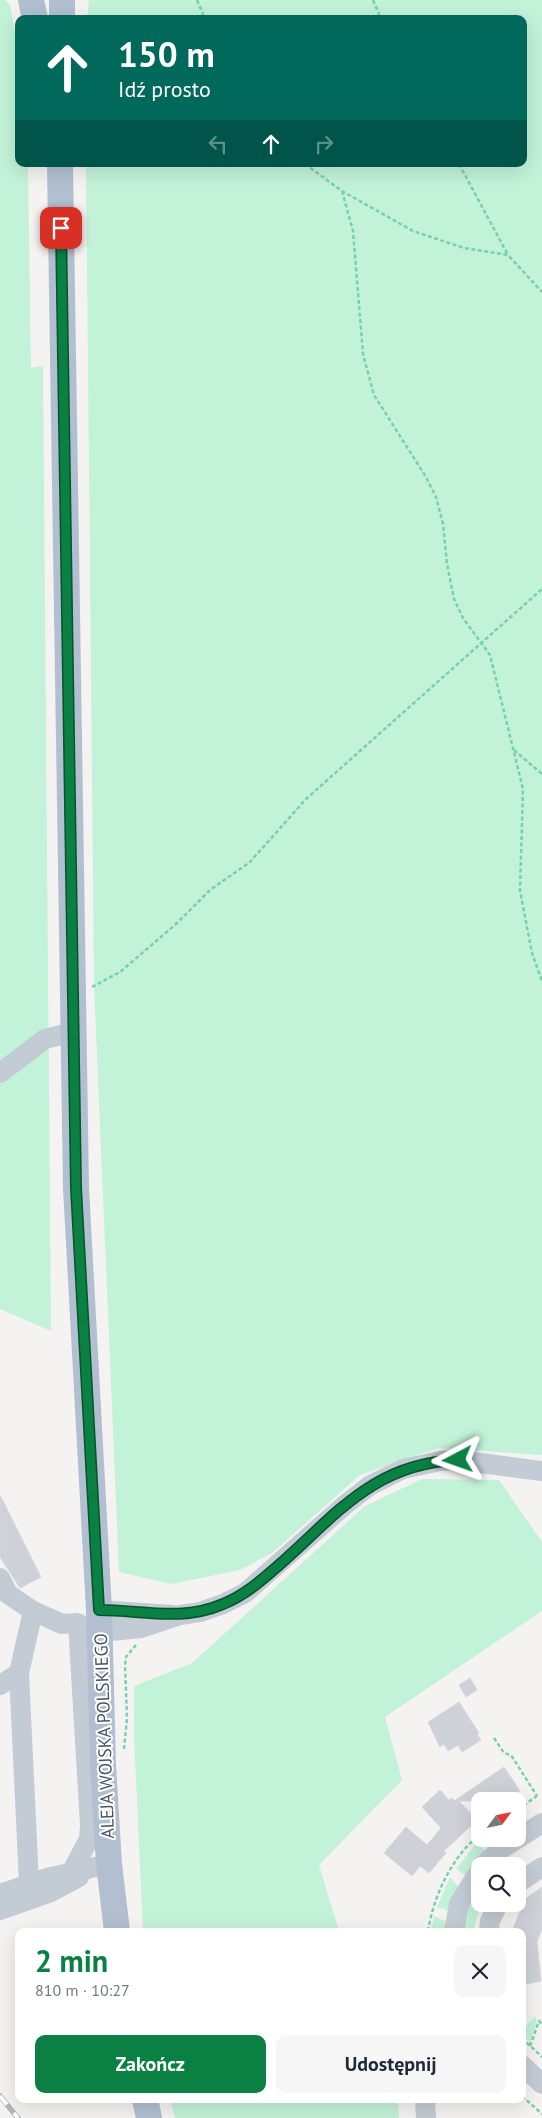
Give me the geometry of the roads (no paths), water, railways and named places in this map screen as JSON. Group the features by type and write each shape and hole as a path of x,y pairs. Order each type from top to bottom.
{"main road":[{"path":"31,0 34,15"},
{"path":"62,0 62,15"},
{"name":"ALEJA WOJSKA POLSKIEGO","path":"58,167 76,1188 99,1621 101,1866 116,1928"},
{"path":"146,2103 149,2118"}],"street":[{"path":"0,1073 45,1039 73,1032"},
{"path":"99,1621 141,1628 223,1604 245,1593 346,1504 369,1486 403,1469 440,1461 458,1460 542,1471"},
{"path":"0,1578 8,1594 33,1611 62,1624 78,1623 90,1825 89,1839 71,1873"},
{"path":"29,1883 19,1673 33,1611"},
{"path":"0,1685 19,1673"},
{"path":"492,1857 542,1823"},
{"path":"0,1894 29,1883 101,1866"},
{"path":"0,1910 51,1892 101,1866"},
{"path":"526,1878 542,1867"},
{"path":"455,1928 459,1904 471,1885"},
{"path":"489,1928 494,1912"},
{"path":"526,2069 542,2084"},
{"path":"425,2103 426,2118"}],"railway":[{"path":"0,2096 18,2118"}]}
